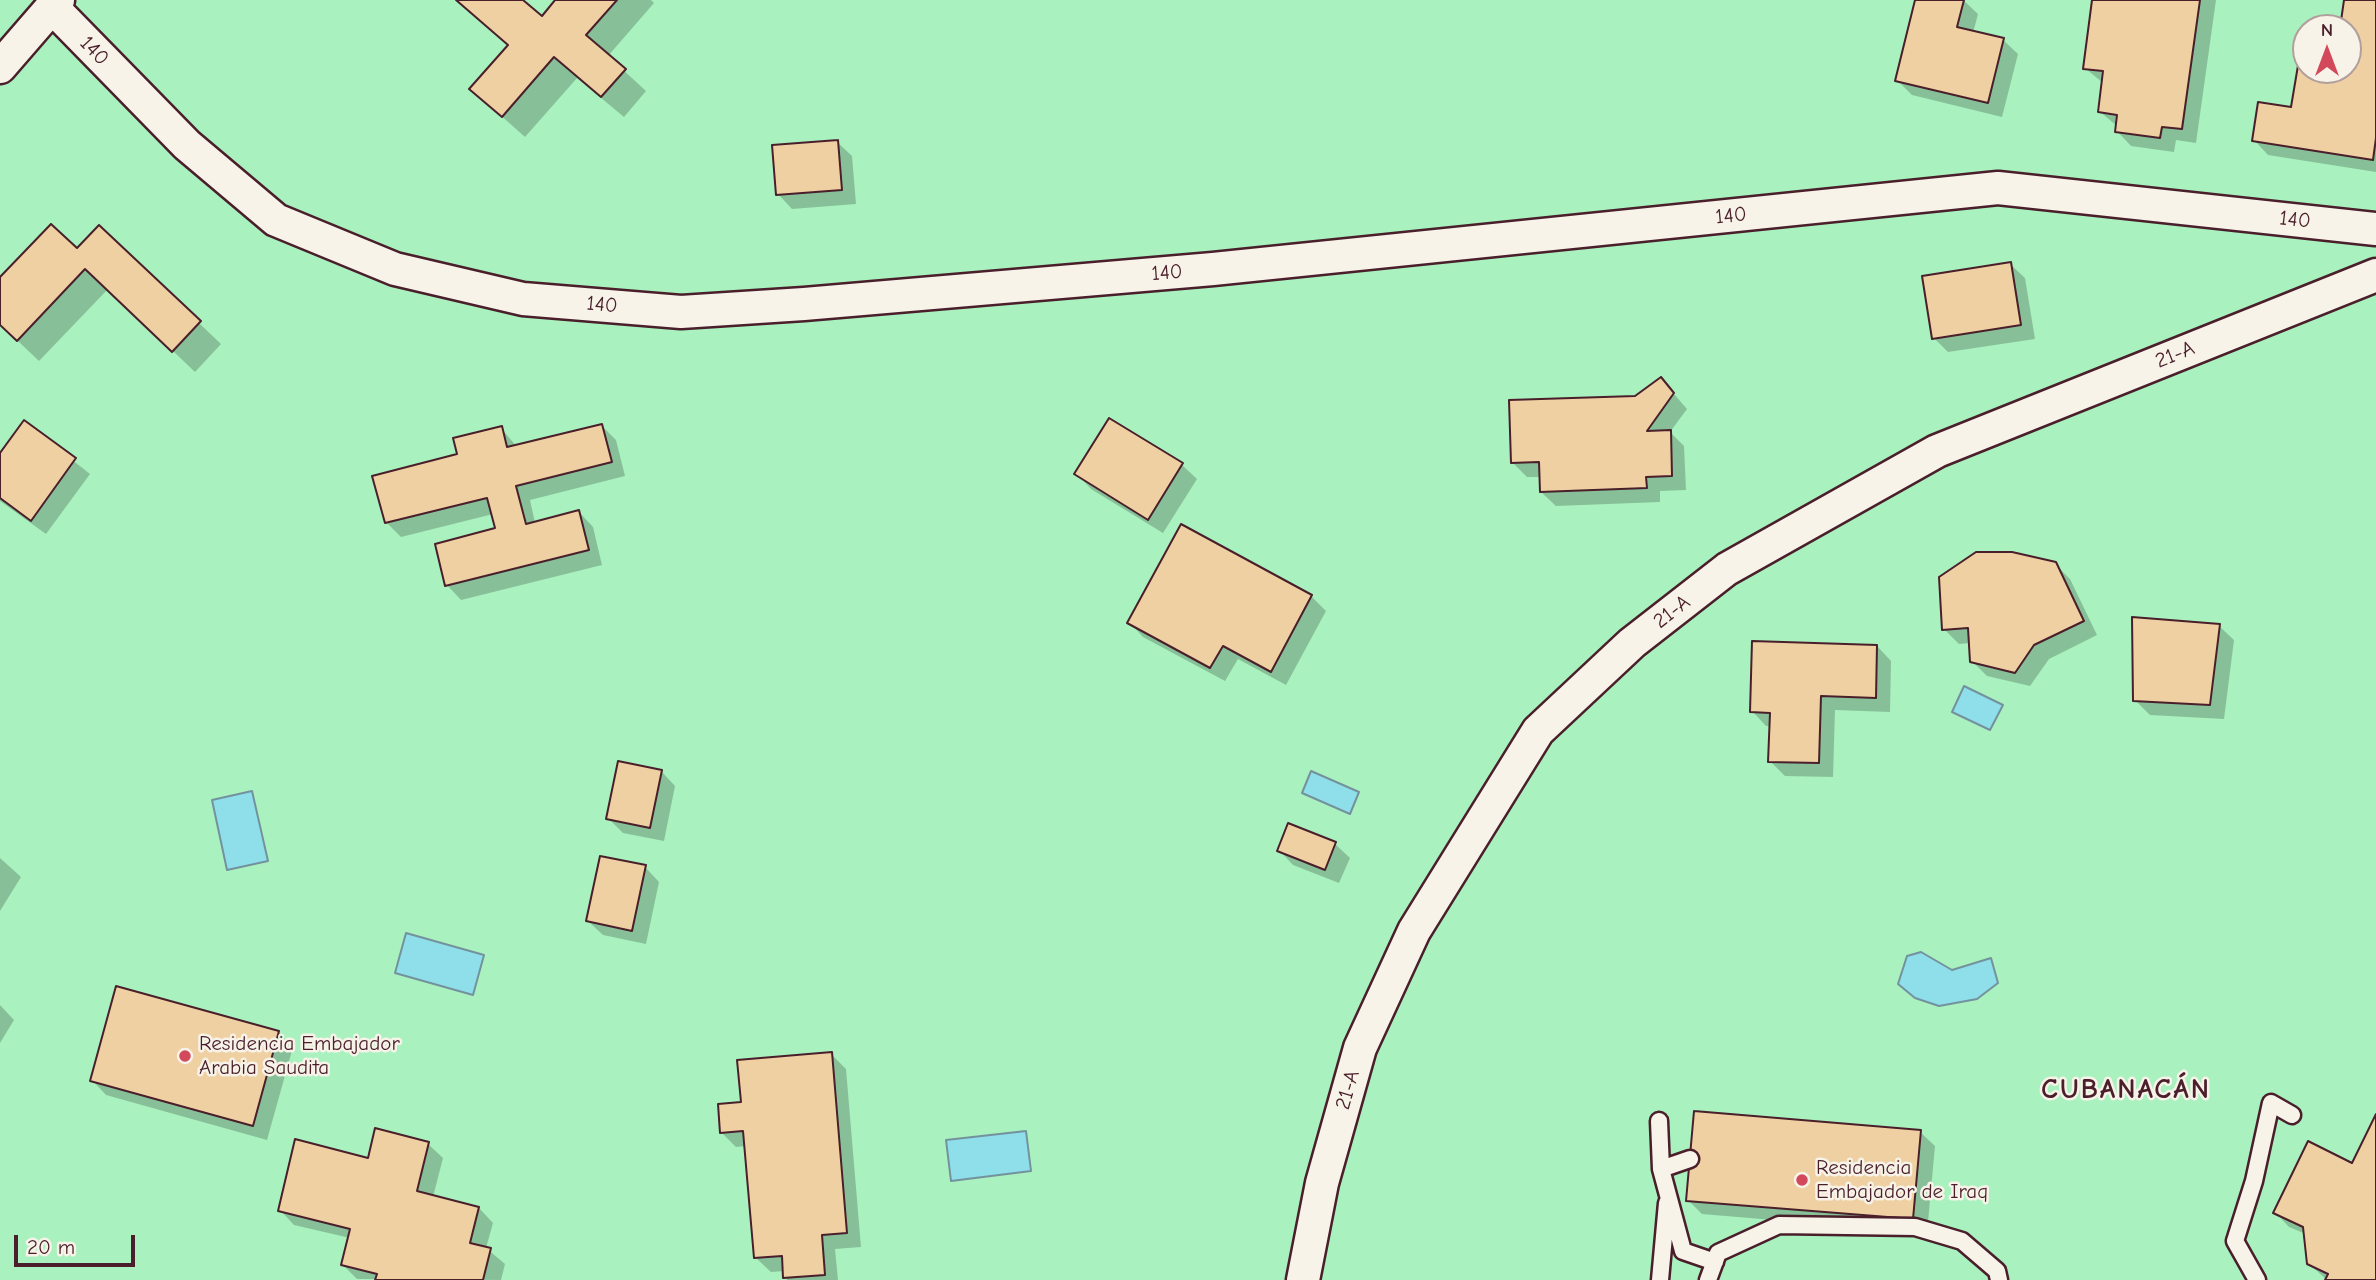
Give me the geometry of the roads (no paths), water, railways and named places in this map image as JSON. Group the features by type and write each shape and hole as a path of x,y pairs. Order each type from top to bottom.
{"street":[{"path":"0,67 55,4"},
{"name":"140","path":"55,4 187,145 276,220 394,269 523,299 681,312 804,304 1213,269 1998,188 2376,229"},
{"name":"21-A","path":"1303,1280 1322,1183 1360,1048 1414,931 1538,731 1547,722 1632,643 1727,569 1937,451 2376,275"}],"lane":[{"path":"2258,1280 2235,1241 2254,1181 2271,1103 2292,1115"},
{"path":"1659,1121 1661,1169 1684,1251 1715,1262"},
{"path":"1661,1169 1690,1159"},
{"path":"1660,1280 1668,1194"},
{"path":"1708,1280 1718,1253 1779,1225 1915,1227 1962,1241 1997,1271 1999,1280"}],"water":[{"path":"1964,686 2003,705 1990,730 1952,712"},
{"path":"1311,771 1359,792 1350,814 1302,793"},
{"path":"252,791 268,861 227,870 212,800"},
{"path":"406,933 484,955 473,995 395,973"},
{"path":"1921,952 1952,970 1991,958 1998,983 1977,999 1939,1006 1915,998 1898,984 1907,956"},
{"path":"1026,1131 1031,1171 951,1181 946,1140"}],"place":[{"name":"Residencia Embajador Arabia Saudita","path":"185,1056"},
{"name":"Residencia Embajador de Iraq","path":"1802,1180"}],"district":[{"name":"CUBANACÁN","path":"2126,1090"}]}
